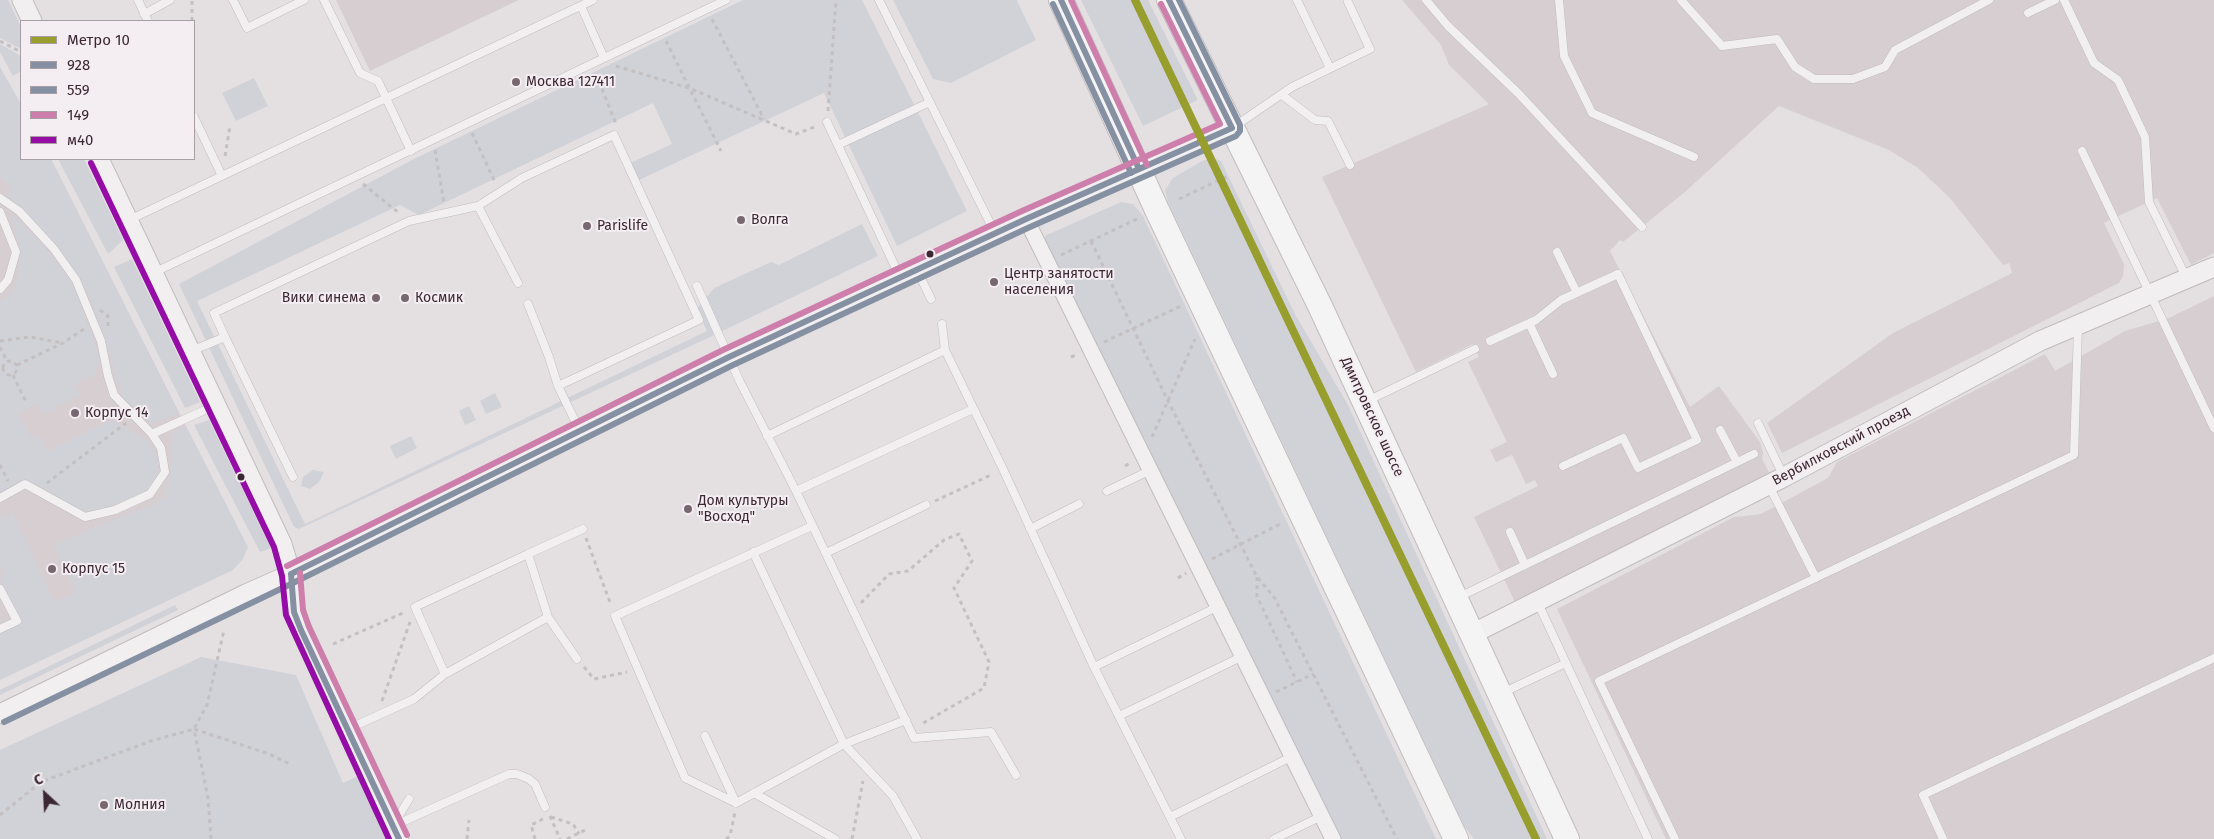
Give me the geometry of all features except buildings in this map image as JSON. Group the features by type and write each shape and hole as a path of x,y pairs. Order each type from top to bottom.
{"main road":[{"path":"1061,0 1138,169 1456,839"},
{"name":"Дмитровское шоссе","path":"1169,0 1283,228 1567,839"}],"street":[{"path":"22,0 32,20"},
{"path":"0,714 291,574 729,357 995,233 1232,128"},
{"path":"99,160 282,544 291,574 294,612 396,832"},
{"path":"1026,219 1333,839"},
{"name":"Вербилковский проезд","path":"1472,634 1776,480 2040,342 2214,267"}],"lane":[{"path":"138,0 146,18 170,0"},
{"path":"233,0 247,28 304,0"},
{"path":"324,0 360,73 378,81 411,151"},
{"path":"128,220 592,0"},
{"path":"153,273 726,0"},
{"path":"880,0 995,233"},
{"path":"1297,0 1330,68"},
{"path":"1426,0 1448,26 1519,94 1642,227"},
{"path":"1559,0 1564,56 1592,114 1694,157"},
{"path":"1681,0 1722,46 1776,39 1795,67 1814,79 1853,78 1885,67 1895,50 1989,0"},
{"path":"2028,12 2055,0"},
{"path":"2064,0 2094,63 2118,80 2145,137 2149,202 2187,279"},
{"path":"1232,128 1292,87 1370,49 1348,2"},
{"path":"581,6 598,61"},
{"path":"1282,95 1315,120 1328,121 1350,165"},
{"path":"838,145 930,102"},
{"path":"195,119 222,176"},
{"path":"827,122 908,274 931,299"},
{"path":"293,477 214,313 409,221 478,206 522,178 614,135 699,320 558,386"},
{"path":"2082,151 2214,428"},
{"path":"0,198 19,211 54,249 76,280 101,341 114,395 152,434 161,448 165,472 150,494 115,510 85,517 25,484 0,498"},
{"path":"478,206 518,283"},
{"path":"0,212 16,252 8,280 0,289"},
{"path":"1557,252 1577,293"},
{"path":"1490,341 1529,323 1562,300 1618,274 1697,440 1638,468 1623,438 1563,466"},
{"path":"697,286 729,357 796,491 914,738 991,732 1016,775"},
{"path":"528,304 549,357 558,386 580,430"},
{"path":"1529,323 1553,374"},
{"path":"942,324 945,350 1003,469 1094,667 1181,839"},
{"path":"1675,839 1599,681 2074,455 2078,325"},
{"path":"190,352 225,336"},
{"path":"1365,402 1475,349"},
{"path":"767,436 945,350"},
{"path":"152,434 216,405"},
{"path":"796,491 973,409"},
{"path":"1758,423 1776,480 1816,578"},
{"path":"1720,430 1737,462"},
{"path":"1456,598 1754,454"},
{"path":"1106,491 1151,470"},
{"path":"1030,529 1079,504"},
{"path":"826,554 926,505"},
{"path":"736,803 685,778 615,616 812,526"},
{"path":"445,674 415,607 583,528"},
{"path":"1510,532 1525,565"},
{"path":"752,552 844,744 893,796 917,839"},
{"path":"528,554 548,617 577,660"},
{"path":"0,589 17,621 0,629"},
{"path":"1537,601 1648,839"},
{"path":"1094,667 1219,606"},
{"path":"348,729 414,698 445,674 548,617"},
{"path":"1118,716 1244,656"},
{"path":"1943,839 1923,795 2214,658"},
{"path":"1500,694 1566,663"},
{"path":"736,803 844,744 906,720"},
{"path":"705,736 736,803"},
{"path":"1170,817 1293,756"},
{"path":"396,832 509,774 524,776 534,784 545,807"},
{"path":"754,793 835,839"},
{"path":"396,832 409,799"},
{"path":"1274,839 1322,816"}],"path":[{"path":"192,0 192,20"},
{"path":"598,61 689,88 796,134 827,122 836,0"},
{"path":"707,9 764,119"},
{"path":"661,31 721,151"},
{"path":"0,41 20,51"},
{"path":"598,61 620,133 614,135"},
{"path":"467,124 500,192"},
{"path":"222,176 230,126"},
{"path":"433,140 446,213"},
{"path":"1179,199 1228,176"},
{"path":"354,177 409,221"},
{"path":"1058,257 1137,219"},
{"path":"1091,241 1168,401 1240,544 1258,577 1274,597 1397,839"},
{"path":"1071,357 1180,306"},
{"path":"17,365 63,343 93,323"},
{"path":"0,341 30,337 63,343"},
{"path":"1125,466 1143,456 1195,339"},
{"path":"0,347 7,361"},
{"path":"13,375 2,372 3,365 7,361 13,361 17,365"},
{"path":"13,375 17,370 17,365"},
{"path":"13,375 26,402"},
{"path":"37,490 134,417"},
{"path":"0,466 13,491"},
{"path":"926,505 1003,469"},
{"path":"1178,578 1282,523"},
{"path":"583,528 615,616"},
{"path":"853,611 889,574 908,571 944,540 959,534 972,561 954,588 989,662 984,688 911,730"},
{"path":"1258,577 1257,596 1297,682"},
{"path":"333,644 415,607"},
{"path":"376,716 415,607"},
{"path":"211,839 208,798 194,729 207,705 224,630"},
{"path":"577,660 594,679 638,669"},
{"path":"1264,698 1313,674"},
{"path":"0,815 41,782 151,741 194,729 269,754 292,765"},
{"path":"852,839 866,767"},
{"path":"726,839 730,836 736,803"},
{"path":"535,839 531,826 550,816 573,824 579,834"},
{"path":"550,816 560,838 554,839"},
{"path":"467,839 470,820"},
{"path":"566,839 585,830"}],"shaded area":[{"path":"0,0 8,0 20,25 20,48 0,38"},
{"path":"336,0 519,0 370,71"},
{"path":"743,0 862,0 967,211 897,246 824,93 637,181 628,164 672,144 653,103 419,215 400,205 197,301 305,524 707,331 697,309 714,288 771,262 779,265 862,224 878,256 708,338 299,529 294,527 179,284 412,160"},
{"path":"893,0 1018,0 1036,40 951,83 933,79"},
{"path":"1081,0 1148,0 1198,100 1143,126"},
{"path":"1402,0 2214,0 2214,253 2191,265 2157,198 2104,223 2124,264 2123,276 2119,283 1782,453 1767,423 1893,333 2012,273 2009,263 2003,265 1950,198 1918,168 1889,150 1779,106 1685,192 1623,242 1620,240 1610,251 1690,407 1719,386 1760,442 1763,453 1762,459 1770,474 1515,602 1474,517 1538,486 1535,480 1526,484 1512,455 1496,462 1490,450 1507,442 1468,362 1479,357 1473,344 1416,372 1322,177 1489,104 1449,65 1441,45"},
{"path":"0,44 20,55 20,72 13,76 0,52"},
{"path":"0,67 20,102 20,160 52,160 179,413 151,424 122,397 103,332 89,295 74,270 49,236 7,196 11,189 0,177"},
{"path":"254,78 268,106 236,121 222,93"},
{"path":"0,155 20,160 52,160 243,539 0,659"},
{"path":"1213,158 1221,161 1296,316 1348,405 1547,839 1474,839 1464,826 1168,202 1165,190 1173,178 1202,161"},
{"path":"59,160 84,160 123,240 108,254"},
{"path":"1121,202 1133,204 1143,216 1436,839 1341,839 1044,240 1046,235"},
{"path":"14,215 46,249 72,282 100,357 94,375 74,384 80,395 44,414 38,403 18,413 32,439 39,436 47,452 109,421 116,422 147,440 159,461 156,482 146,492 114,508 85,514 33,483 22,481 0,492 0,302 13,291 18,278 20,249 11,217"},
{"path":"132,259 200,402 185,408 114,267"},
{"path":"2214,296 2214,839 1666,839 1557,609 1734,517 1761,514 1828,478 1837,462 2045,354 2055,371 2125,331 2169,318"},
{"path":"495,393 502,407 486,414 480,401"},
{"path":"469,406 476,420 465,425 459,411"},
{"path":"209,420 271,548 260,552 194,425"},
{"path":"186,426 248,547 243,559 233,570 0,680 0,634 23,622 0,579 5,575 0,564 0,520 13,513 54,602 76,593 54,545 99,525 151,506 165,497 170,475 173,432"},
{"path":"411,436 417,448 396,459 390,446"},
{"path":"313,470 324,472 319,482 310,489 301,486 303,477"},
{"path":"175,605 178,610 0,695 0,690"},
{"path":"201,657 296,675 343,783 358,776 393,839 0,839 0,750"}],"metro line":[{"name":"10","path":"1135,0 1536,839"}],"transit line":[{"name":"928","path":"1061,0 1139,169"},
{"name":"149","path":"1071,0 1147,165"},
{"name":"928","path":"1169,0 1232,128"},
{"name":"559","path":"4,722 295,582 733,365 1030,227 1236,136 1240,131 1240,125 1179,0"},
{"name":"559","path":"1053,4 1131,173"},
{"name":"149","path":"287,566 725,349 1022,211 1220,124 1161,4"},
{"name":"928","path":"291,574 729,357 1026,219 1232,128"},
{"name":"м40","path":"91,163 274,547 282,576 286,615 389,839"},
{"name":"149","path":"300,573 303,610 309,627 407,835"},
{"name":"928","path":"291,574 294,612 301,630 399,839"}],"place":[{"name":"Москва 127411","path":"516,82"},
{"name":"Волга","path":"741,220"},
{"name":"Parislife","path":"587,226"},
{"name":"Центр занятости населения","path":"994,282"},
{"name":"Вики синема","path":"376,298"},
{"name":"Космик","path":"405,298"},
{"name":"Корпус 14","path":"75,413"},
{"name":"Дом культуры \"Восход\"","path":"688,509"},
{"name":"Корпус 15","path":"52,569"},
{"name":"Молния","path":"104,805"}]}
